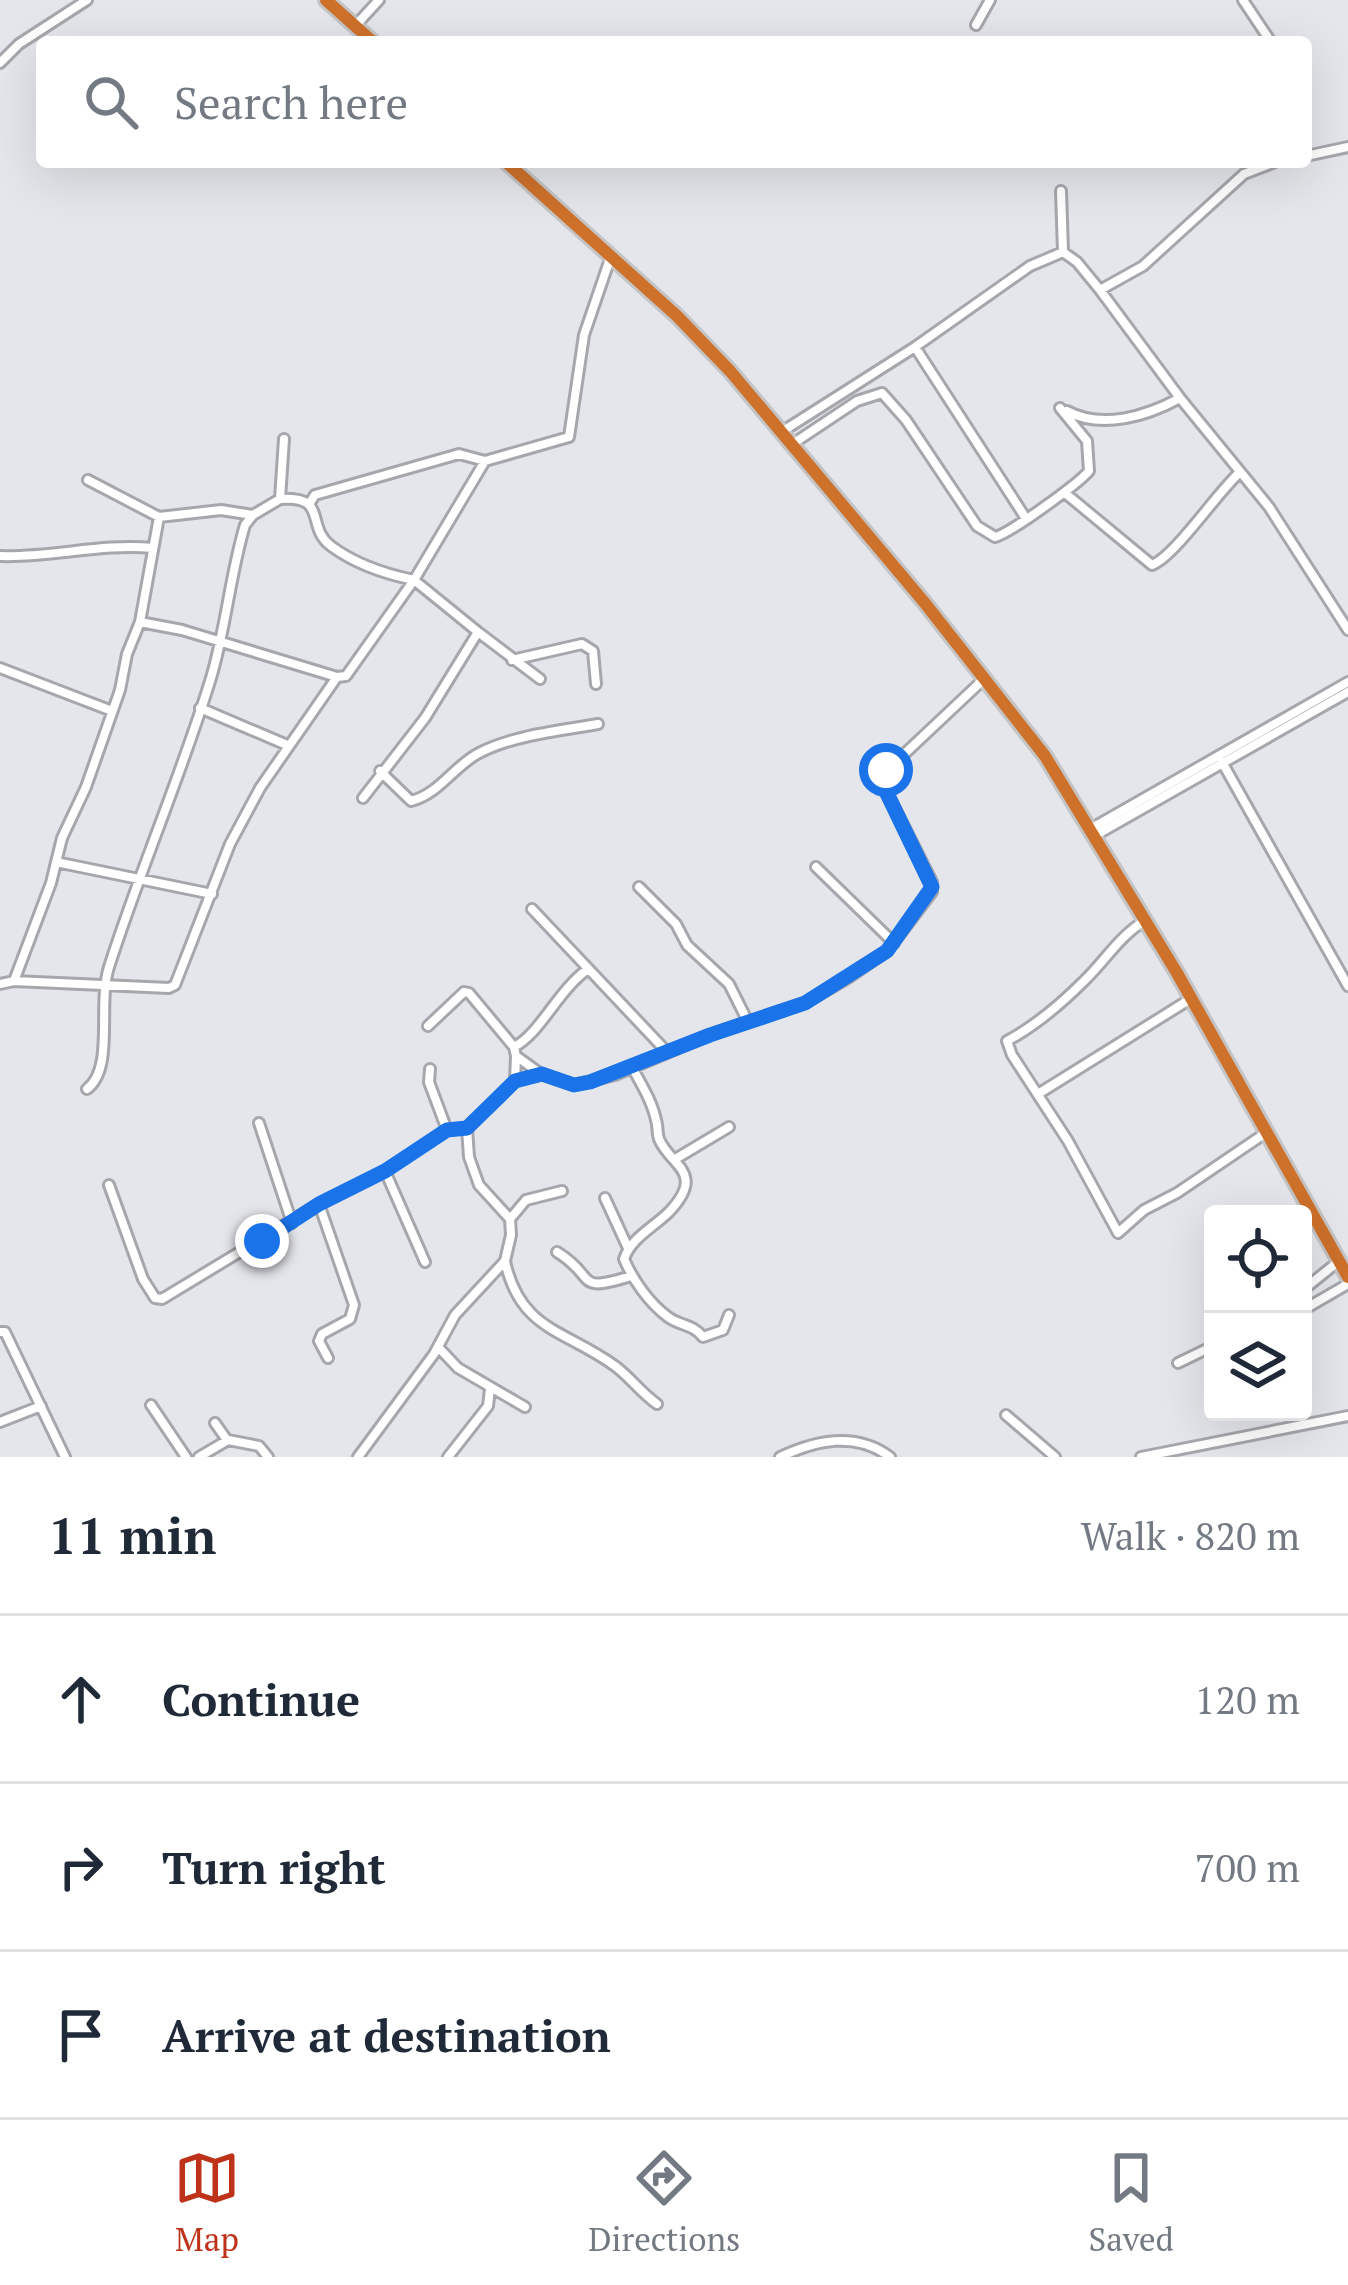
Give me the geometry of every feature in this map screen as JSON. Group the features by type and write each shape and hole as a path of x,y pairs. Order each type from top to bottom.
{"highway":[{"path":"326,0 366,36"},
{"path":"513,168 677,316 784,431 1045,756 1192,998 1348,1280"}],"street":[{"path":"0,63 19,44 87,0"},
{"path":"355,26 380,0"},
{"path":"976,25 990,0"},
{"path":"1243,0 1267,36"},
{"path":"1312,155 1348,147"},
{"path":"1100,290 1143,266 1244,174 1260,168"},
{"path":"1061,191 1063,252"},
{"path":"1063,252 1100,290 1269,507 1348,631"},
{"path":"784,431 1030,266 1063,252"},
{"path":"309,504 315,495 442,458 459,454 485,461 569,436 584,335 611,256"},
{"path":"915,347 1025,517"},
{"path":"794,443 857,401 882,393 982,531 989,537 1002,536 1084,478 1091,457 1088,441 1060,408 1086,421 1151,413 1180,398"},
{"path":"280,499 284,439"},
{"path":"140,622 346,676 414,580 485,461"},
{"path":"1065,493 1152,565 1167,556 1240,472"},
{"path":"88,480 159,517 221,510 253,514 280,499 300,498 309,504 327,544 374,568 414,580 540,679"},
{"path":"86,1089 99,1080 104,1066 104,986 137,879 200,708 240,543 253,514"},
{"path":"14,981 125,674 127,654 140,622 159,517"},
{"path":"0,556 153,548"},
{"path":"363,798 425,718 478,632"},
{"path":"512,660 582,644 593,651 596,684"},
{"path":"0,668 112,711"},
{"path":"0,984 175,985 230,844 287,745 337,677"},
{"path":"428,1026 464,992 515,1052 542,1074 581,1085 805,1003 848,978 894,944 932,887 882,775 985,678"},
{"path":"1094,832 1348,682"},
{"path":"1220,760 1348,692"},
{"path":"200,708 287,745"},
{"path":"380,771 411,801 422,798 472,756 492,747 598,724"},
{"path":"1220,760 1348,986"},
{"path":"56,862 212,894"},
{"path":"816,866 894,944"},
{"path":"639,886 676,924 686,945 729,985 748,1022"},
{"path":"532,908 668,1052"},
{"path":"1146,920 1041,1019 1006,1041 1118,1233 1134,1217 1268,1132"},
{"path":"515,1081 515,1052 553,1003 588,969"},
{"path":"1038,1094 1192,998"},
{"path":"632,1067 656,1116 659,1139 685,1173 682,1196 628,1248 624,1259 631,1276 670,1319 698,1330 703,1337 723,1330 729,1315"},
{"path":"430,1069 429,1082 447,1130"},
{"path":"109,1185 143,1279 155,1298 170,1296 447,1130 467,1128 515,1081 542,1074"},
{"path":"259,1123 292,1223"},
{"path":"677,1158 729,1126"},
{"path":"358,1457 438,1347 455,1315 505,1261 510,1219 479,1185 469,1157 467,1128"},
{"path":"385,1171 425,1262"},
{"path":"510,1219 526,1200 562,1191"},
{"path":"605,1198 628,1248"},
{"path":"319,1204 355,1305 350,1319 322,1334 328,1358"},
{"path":"557,1252 568,1258 589,1285 631,1276"},
{"path":"505,1261 517,1298 530,1313 574,1345 615,1366 657,1404"},
{"path":"1312,1283 1339,1261"},
{"path":"1312,1304 1348,1280"},
{"path":"0,1332 5,1332 21,1359 65,1457"},
{"path":"438,1347 445,1358 525,1407"},
{"path":"1178,1363 1204,1350"},
{"path":"448,1457 488,1406 490,1388"},
{"path":"0,1422 41,1406"},
{"path":"151,1406 186,1457"},
{"path":"1006,1415 1055,1457"},
{"path":"1141,1457 1348,1416"},
{"path":"214,1423 227,1440"},
{"path":"780,1457 813,1443 844,1439 890,1457"},
{"path":"199,1457 227,1440 259,1446 268,1457"}],"route":[{"path":"262,1241 447,1130 467,1128 515,1081 542,1074 581,1085 615,1075 710,1035 805,1003 887,951 932,892 932,882 881,781 886,770"}]}
